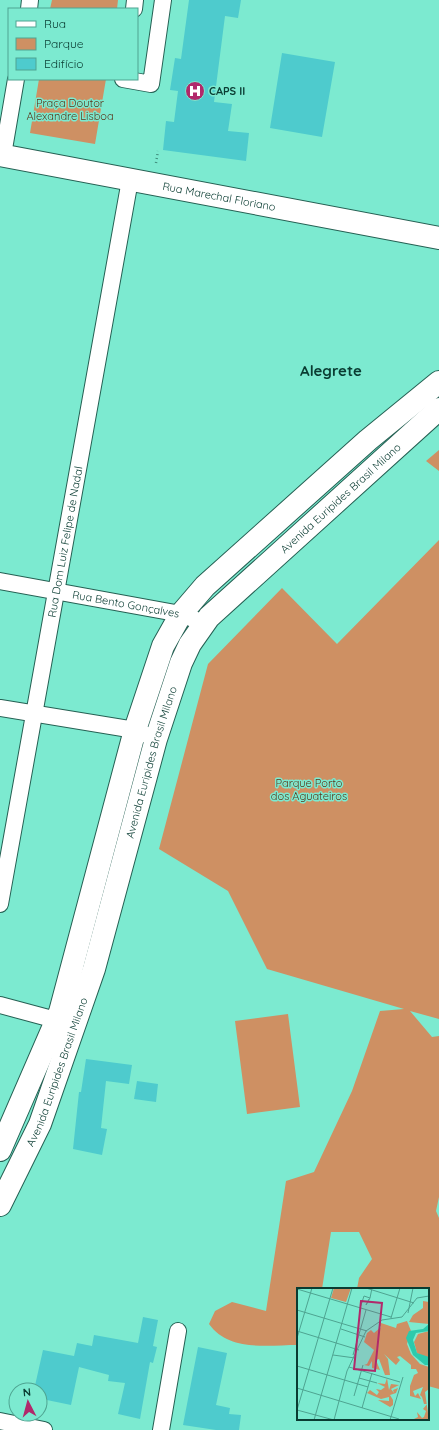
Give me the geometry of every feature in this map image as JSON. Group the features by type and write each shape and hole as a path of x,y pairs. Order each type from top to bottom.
{"main road":[{"name":"Rua Marechal Floriano","path":"2,155 439,238"},
{"name":"Avenida Euripides Brasil Milano","path":"0,1205 40,1124 66,1022 135,730 163,646 181,614 205,586 368,440 439,382"},
{"name":"Avenida Euripides Brasil Milano","path":"0,1150 94,970 156,739 181,663 190,644 202,625 439,409"},
{"path":"314,489 330,507"}],"street":[{"path":"129,80 152,84 163,0"},
{"path":"2,155 16,80"},
{"name":"Rua Dom Luiz Felipe de Nadal","path":"0,904 130,180"},
{"name":"Rua Bento Gonçalves","path":"0,580 181,614 196,620 202,625"},
{"path":"0,708 34,715 135,730 156,739"},
{"path":"0,1004 66,1022"},
{"path":"161,1430 178,1331"},
{"path":"0,1421 44,1430"}],"path":[{"path":"156,163 158,151"}],"green space":[{"path":"52,0 118,0 117,8 50,8"},
{"name":"Praça Doutor Alexandre Lisboa","path":"39,80 106,80 95,144 30,133"},
{"path":"439,450 439,471 426,461"},
{"name":"Parque Porto dos Aguateiros","path":"439,540 439,1019 410,1011 432,1037 439,1036 439,1197 436,1211 439,1218 439,1389 429,1386 429,1288 357,1288 359,1278 372,1259 359,1232 331,1232 322,1288 297,1288 297,1345 261,1346 238,1343 217,1333 209,1324 215,1311 232,1302 266,1311 286,1181 314,1172 352,1091 380,1011 404,1009 267,969 228,891 159,849 208,664 282,588 337,644"},
{"path":"288,1014 300,1107 247,1114 235,1021"}],"building":[{"name":"CAPS II","path":"189,0 241,0 238,18 225,16 214,102 232,104 228,131 249,133 246,161 163,150 166,121 174,122 178,91 170,90 175,58 181,59"},
{"path":"282,53 335,62 322,137 270,128"},
{"path":"86,1059 132,1065 129,1084 106,1081 101,1128 107,1129 102,1155 73,1149 79,1092 81,1092"},
{"path":"137,1081 158,1084 156,1102 134,1099"},
{"path":"143,1317 158,1320 153,1346 157,1347 153,1363 150,1362 140,1419 118,1414 125,1383 108,1381 109,1375 79,1367 71,1405 48,1400 48,1382 36,1382 43,1350 74,1356 77,1343 92,1346 94,1335 138,1343"},
{"path":"198,1347 227,1353 216,1405 230,1408 229,1414 241,1415 239,1430 216,1430 183,1425"}],"place":[{"name":"CAPS II","path":"195,91"}],"district":[{"name":"Alegrete","path":"331,370"}]}
